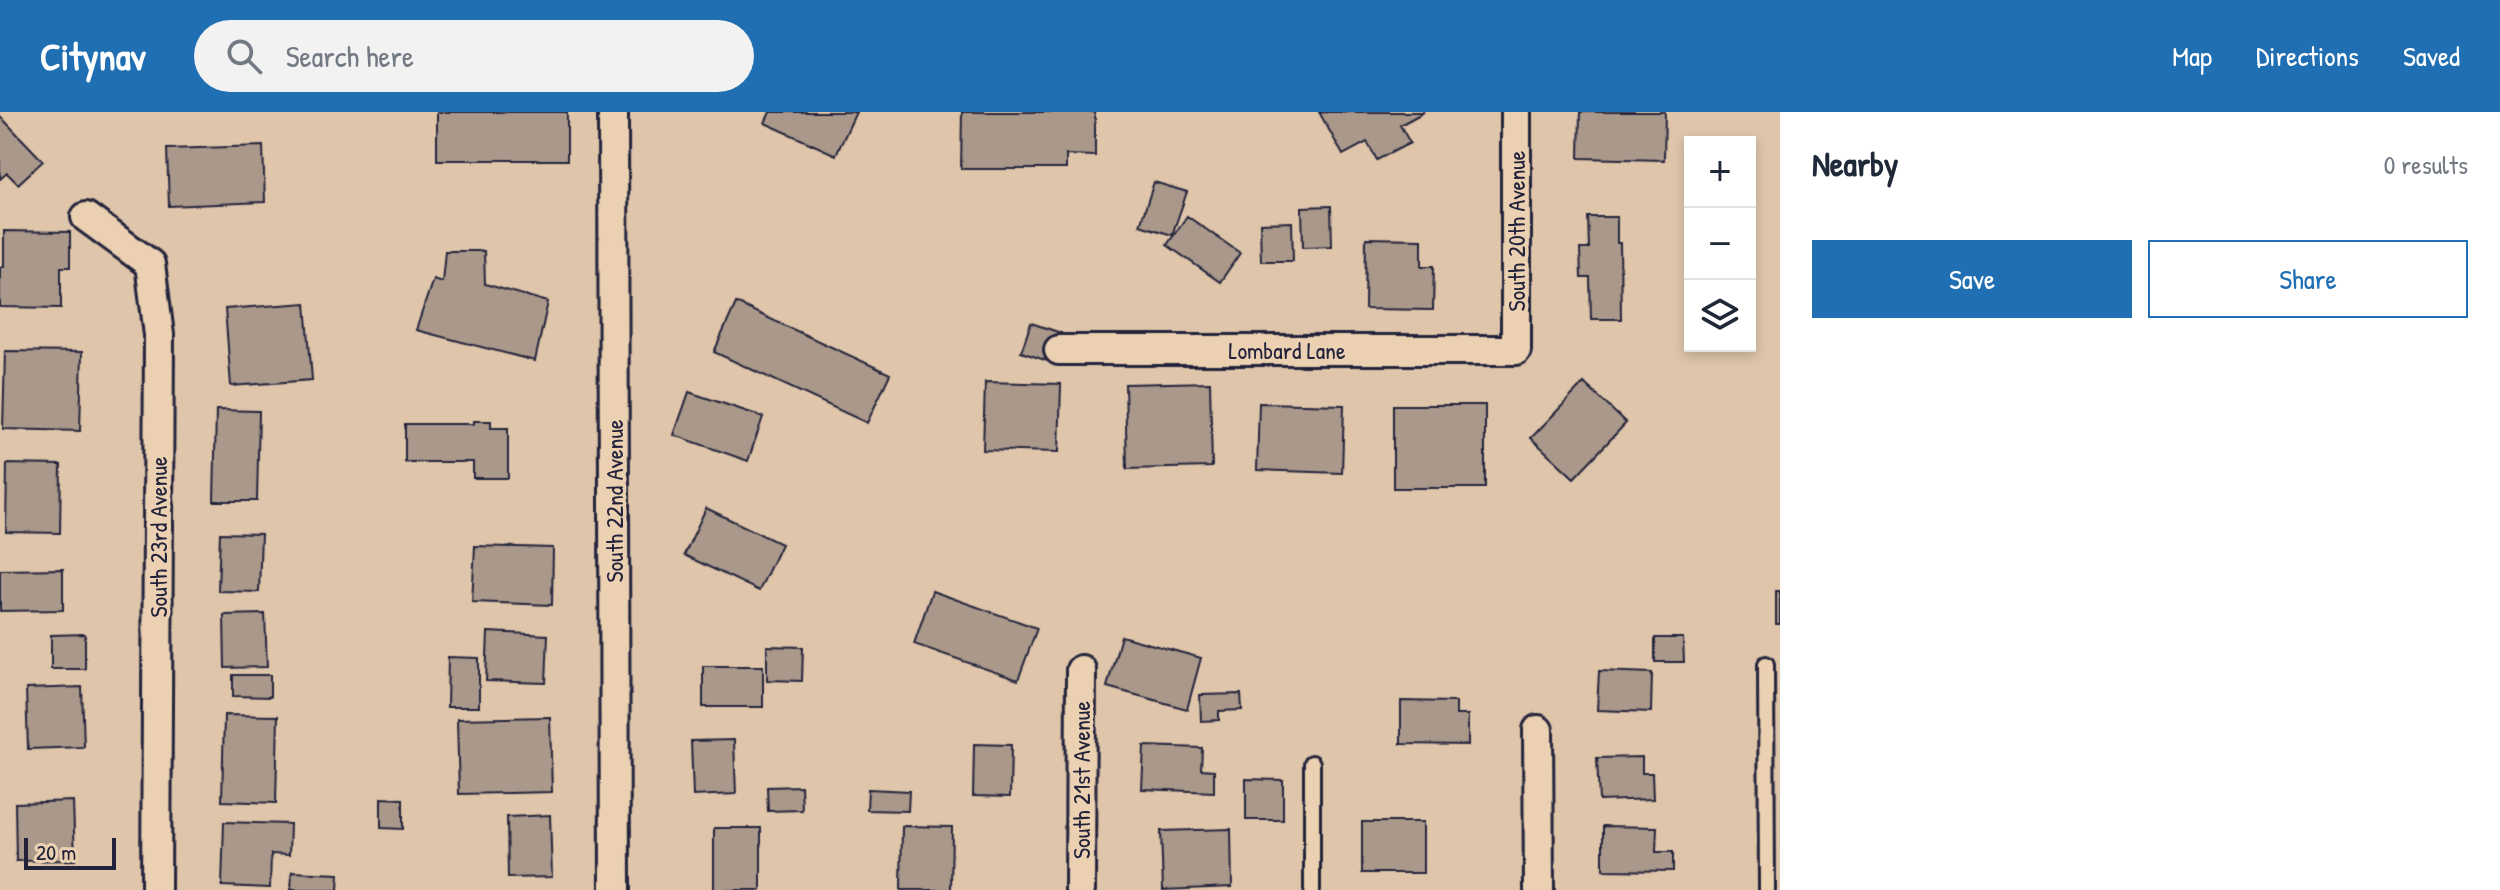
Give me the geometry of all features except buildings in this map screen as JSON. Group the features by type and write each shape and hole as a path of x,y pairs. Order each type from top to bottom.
{"street":[{"name":"South 22nd Avenue","path":"613,112 615,890"},
{"name":"South 20th Avenue","path":"1516,112 1516,350"},
{"name":"South 23rd Avenue","path":"86,217 150,264 159,335 156,890"},
{"name":"Lombard Lane","path":"1059,350 1516,350"},
{"name":"South 21st Avenue","path":"1080,890 1081,670"},
{"path":"1538,730 1539,890"}],"lane":[{"path":"1766,664 1767,890"},
{"path":"1312,763 1312,890"}]}
